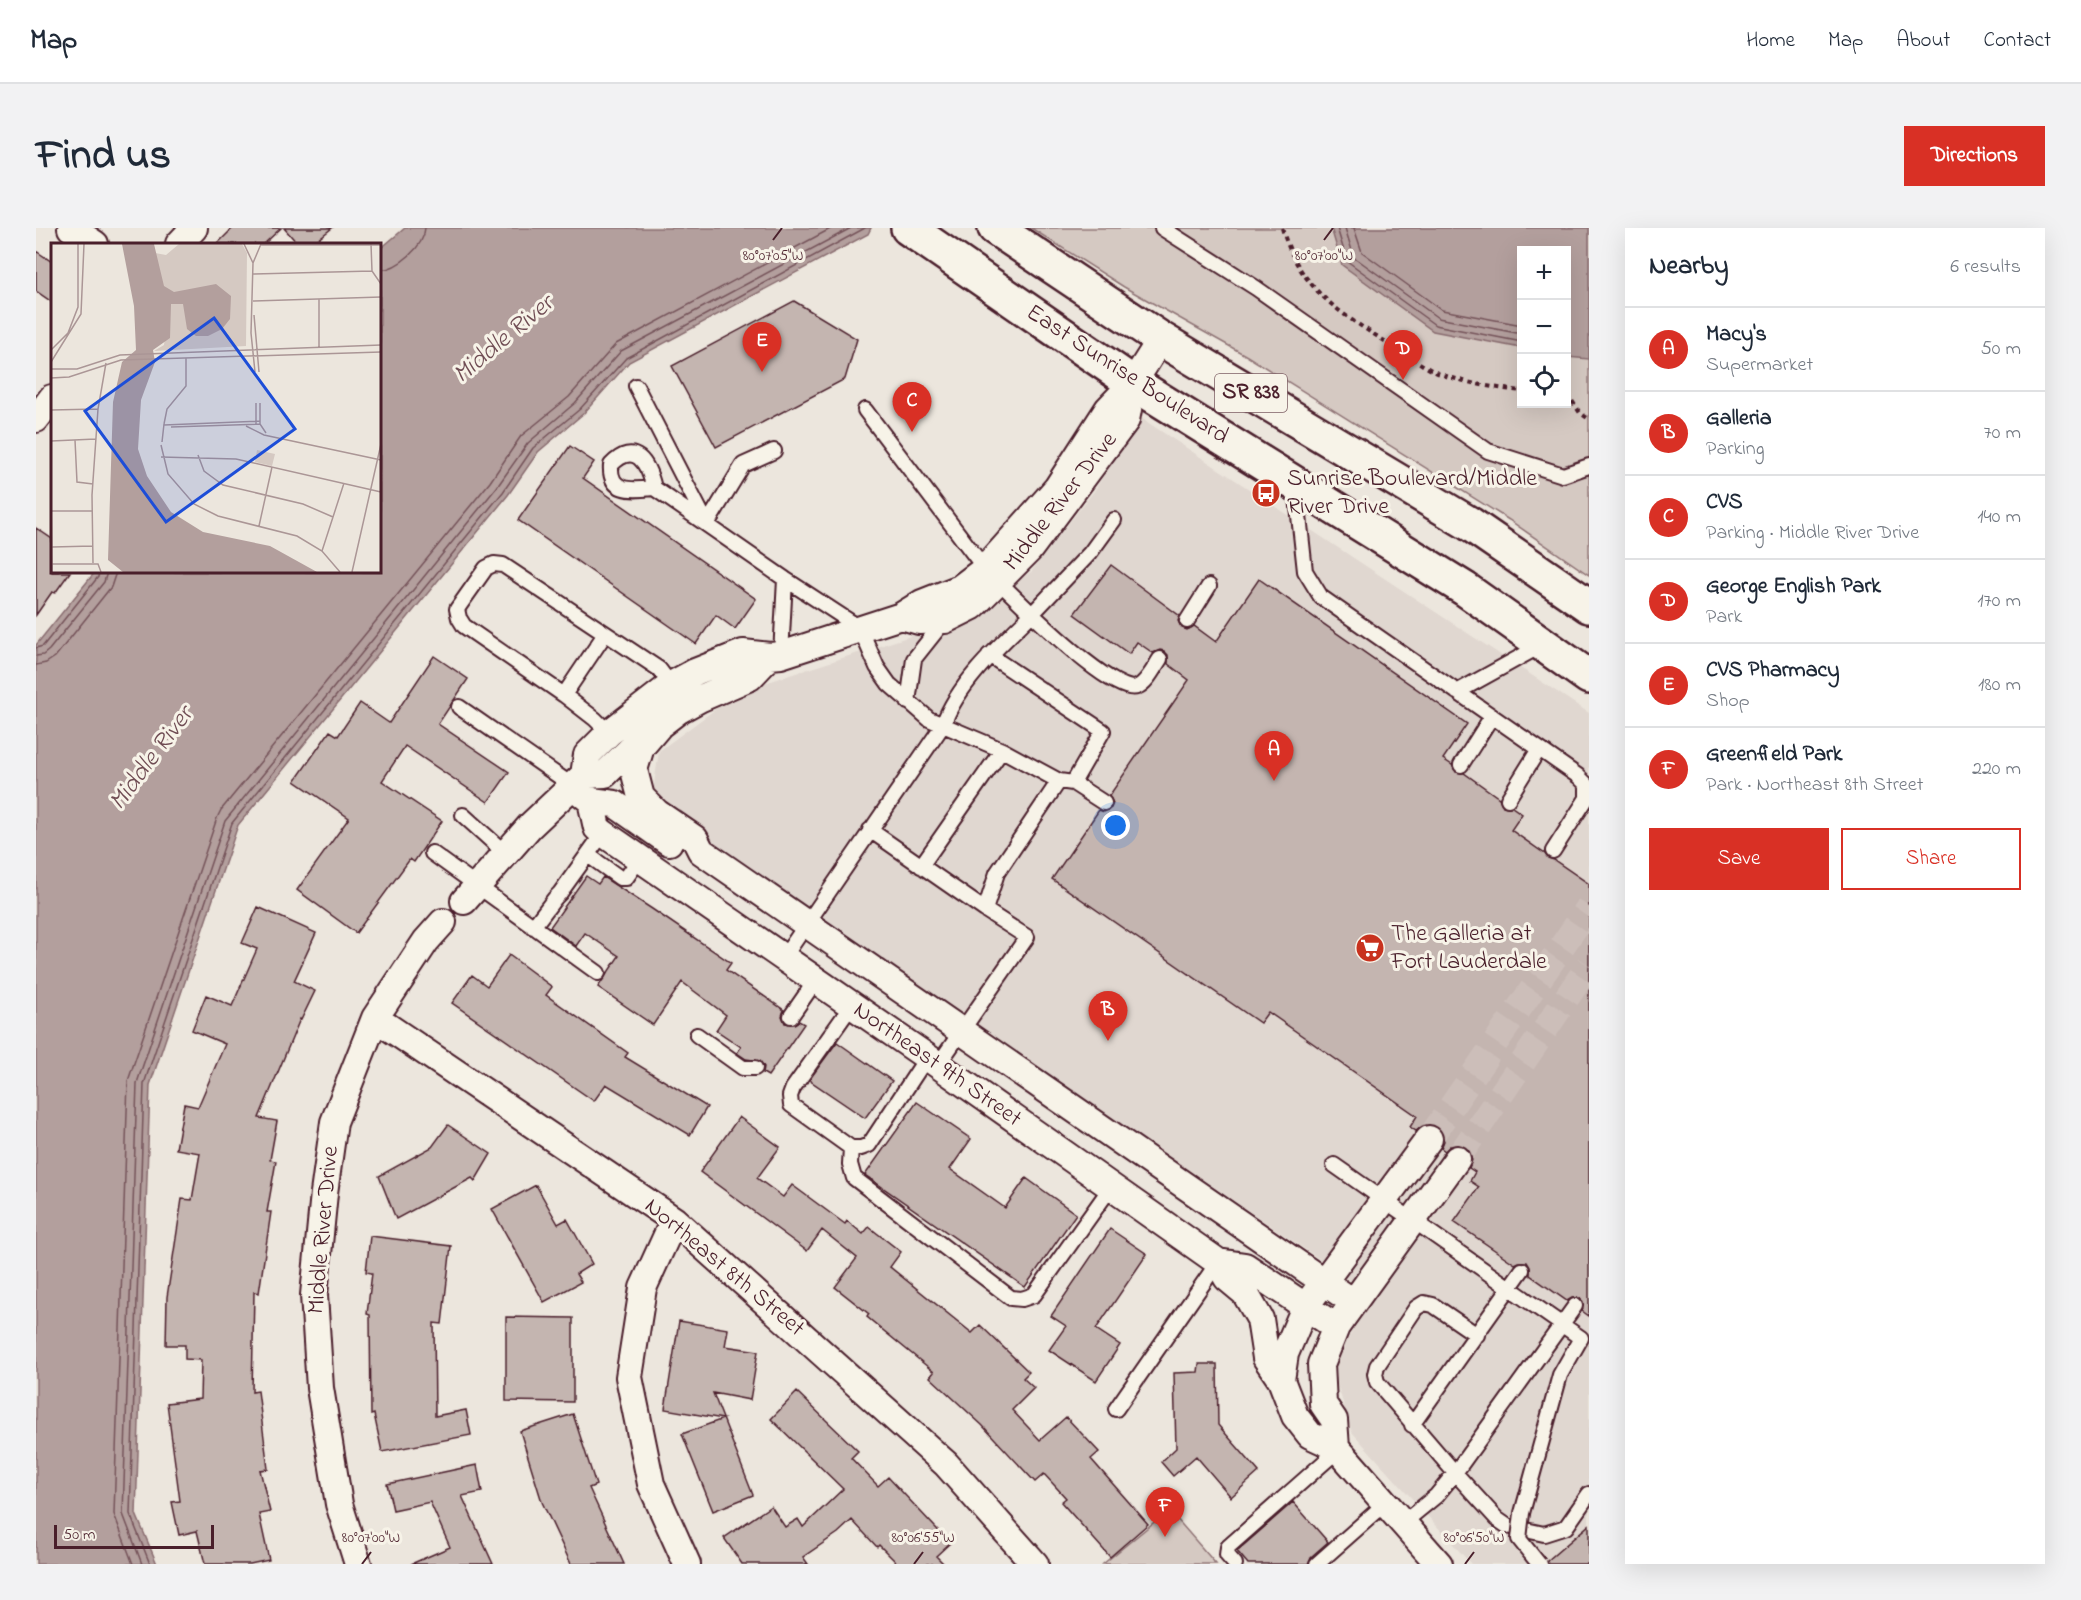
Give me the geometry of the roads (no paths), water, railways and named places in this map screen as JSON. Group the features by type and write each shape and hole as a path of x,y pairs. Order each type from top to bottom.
{"main road":[{"name":"East Sunrise Boulevard","path":"908,228 1133,383 1465,589 1589,677"},
{"name":"East Sunrise Boulevard","path":"995,228 1161,339 1470,524 1589,606"}],"street":[{"path":"71,228 94,243"},
{"path":"179,243 194,228"},
{"name":"Middle River Drive","path":"470,893 530,826 605,774 640,740 679,710 750,677 776,656 901,615 922,603 991,575 1029,549 1126,420 1133,383 1161,339"},
{"name":"Middle River Drive","path":"901,615 919,621 945,620 973,606 991,575"},
{"name":"Middle River Drive","path":"583,788 586,755 609,733 671,685 695,672 743,653 776,656"},
{"name":"Northeast 9th Street","path":"658,727 641,747 634,770 641,797 657,813 695,839 700,851 1353,1302"},
{"path":"583,788 597,828 603,833"},
{"name":"Northeast 9th Street","path":"583,788 615,804 685,852 700,851"},
{"name":"Northeast 9th Street","path":"603,833 933,1061 1218,1262 1245,1266 1336,1327"},
{"name":"Middle River Drive","path":"358,1564 339,1504 320,1388 314,1295 324,1193 334,1122 375,1018 426,941 443,922"},
{"name":"Northeast 8th Street","path":"375,1018 675,1220 946,1464 1035,1564"},
{"path":"1281,1380 1285,1354 1305,1306 1429,1139"},
{"path":"1337,1449 1335,1420 1323,1404 1321,1364 1336,1327 1457,1159"},
{"path":"675,1220 643,1288 629,1377 651,1484 687,1564"},
{"path":"1218,1262 1227,1278 1245,1293 1260,1319 1266,1358 1281,1380 1295,1416 1310,1435 1337,1449 1439,1564"}],"lane":[{"path":"1162,228 1256,288 1488,451 1563,475 1589,466"},
{"path":"636,386 706,524"},
{"path":"865,410 991,575 1066,646 1128,688 1144,683 1160,659"},
{"path":"706,524 743,465 774,451"},
{"path":"1296,483 1305,571 1321,597 1578,776 1587,785 1587,798 1553,851"},
{"path":"654,488 860,628 877,668 908,702 929,719 1002,750 1104,803"},
{"path":"783,957 944,725 949,710 989,655 1090,553 1114,520"},
{"path":"609,733 595,718 564,695 464,626 457,609 486,568 494,564 503,565 659,669 671,685"},
{"path":"776,656 785,579"},
{"path":"1187,621 1209,586"},
{"path":"908,702 914,659 945,620"},
{"path":"564,695 605,634"},
{"path":"1457,692 1543,645"},
{"path":"985,910 998,873 1103,731 1065,703 989,655"},
{"path":"459,707 583,788"},
{"path":"1461,765 1492,716"},
{"path":"1508,799 1539,749"},
{"path":"921,866 1002,750"},
{"path":"463,814 505,854"},
{"path":"852,1005 793,1088 790,1105 851,1148 861,1148 869,1145 933,1061 962,1031 1027,937 870,830"},
{"path":"533,927 603,833"},
{"path":"432,853 470,893 533,927 598,973"},
{"path":"588,855 620,878 626,878 640,858"},
{"path":"791,1016 816,980"},
{"path":"697,1035 743,1068 751,1070 755,1068"},
{"path":"851,1148 850,1164 854,1178 1011,1298 1022,1299 1034,1295 1111,1187"},
{"path":"1334,1165 1585,1341 1560,1375 1522,1513 1519,1539 1539,1564"},
{"path":"1116,1409 1218,1262"},
{"path":"1413,1425 1522,1270"},
{"path":"1477,1335 1433,1305 1424,1303 1416,1308 1377,1366 1375,1374 1377,1382 1455,1473 1497,1519 1507,1526 1535,1533 1554,1532 1566,1527 1589,1494"},
{"path":"1403,1523 1436,1496 1455,1473 1575,1306"},
{"path":"1235,1564 1227,1555 1228,1547 1337,1449"},
{"path":"1317,1564 1386,1503"}],"water":[{"name":"Middle River","path":"405,228 871,228 868,234 629,362 584,413 538,452 508,495 238,825 150,1085 136,1514 157,1564 36,1564 36,645 94,573 381,573 381,248"},
{"path":"1331,228 1589,228 1589,359 1571,357 1571,246 1517,246 1517,347 1433,331 1342,265"}],"tunnel":[{"path":"1429,1139 1589,907"},
{"path":"1457,1159 1589,965"}],"place":[{"name":"CVS Pharmacy","path":"762,372"},
{"name":"George English Park","path":"1403,380"},
{"name":"CVS","path":"912,432"},
{"name":"Sunrise Boulevard/Middle River Drive","path":"1266,493"},
{"name":"Macy's","path":"1274,781"},
{"name":"The Galleria at Fort Lauderdale","path":"1370,948"},
{"name":"Galleria","path":"1108,1041"},
{"name":"Greenfield Park","path":"1165,1537"}]}
